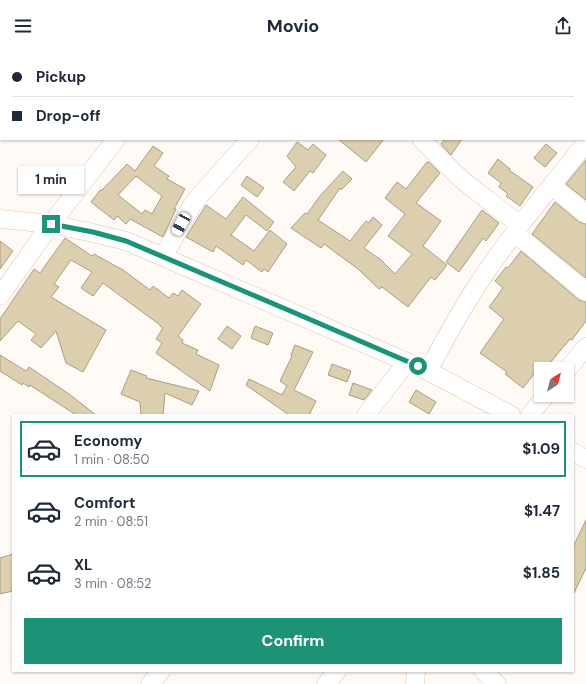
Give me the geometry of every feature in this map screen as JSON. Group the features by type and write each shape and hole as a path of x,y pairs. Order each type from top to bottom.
{"street":[{"path":"0,296 51,224 115,140"},
{"path":"163,257 193,204 249,140"},
{"path":"421,140 462,180 586,292"},
{"path":"428,371 475,289 518,229 586,143"},
{"path":"552,186 586,214"},
{"path":"0,220 51,224 93,232 126,241 428,371 509,414"},
{"path":"573,362 586,346"},
{"path":"367,414 407,362"},
{"path":"531,414 540,402"},
{"path":"574,453 586,459"},
{"path":"150,684 160,672"},
{"path":"326,684 336,672"},
{"path":"415,684 416,672"},
{"path":"483,672 497,684"}],"building":[{"path":"339,140 383,140 366,162"},
{"path":"444,140 461,140 451,155 441,144"},
{"path":"297,142 308,150 313,144 326,155 313,173 310,171 294,191 283,182 296,167 287,156"},
{"path":"546,144 557,153 545,167 534,158"},
{"path":"153,146 163,153 154,166 169,176 167,179 185,189 174,209 176,209 163,237 130,219 126,224 117,216 114,220 91,202 100,190 101,191 127,164 135,171","holes":["136,176 162,196 152,214 145,210 142,214 118,195"]},
{"path":"498,159 510,169 509,170 533,187 520,206 506,196 508,194 499,187 501,183 488,173"},
{"path":"586,160 586,200 566,184"},
{"path":"427,162 429,162 440,173 416,203 441,221 423,246 447,265 435,280 431,277 408,307 382,287 379,289 358,269 324,244 321,248 291,228 305,213 307,214 320,196 343,171 352,179 341,190 340,188 318,220 350,241 366,221 369,223 373,217 382,225 364,248 381,260 395,274 412,254 388,236 405,214 385,198 397,182 406,189"},
{"path":"247,176 264,188 257,197 241,185"},
{"path":"243,197 274,222 267,231 246,215 231,235 254,251 270,230 287,244 268,272 264,269 262,272 246,260 243,265 216,246 213,252 186,237 206,205 226,219"},
{"path":"555,202 579,222 586,224 586,278 532,234"},
{"path":"482,210 499,223 486,241 483,238 459,272 446,262"},
{"path":"65,238 92,256 94,254 123,270 150,290 153,286 169,298 173,293 178,296 182,290 201,304 178,336 183,340 182,343 198,350 196,354 219,365 210,391 156,353 162,343 156,339 163,328 160,325 103,283 93,296 81,288 92,272 71,260 54,284 59,287 51,297 106,330 83,372 66,363 56,331 41,348 31,340 36,334 18,321 0,341 0,319 34,269 40,273"},
{"path":"0,241 13,251 0,269"},
{"path":"521,251 579,300 586,302 586,321 572,340 570,339 551,362 534,362 534,374 523,388 505,374 507,372 480,353 504,319 489,307 503,288 495,281 506,267 508,268"},
{"path":"227,326 241,336 232,349 218,339"},
{"path":"255,326 273,333 268,345 251,338"},
{"path":"295,345 313,352 294,390 316,401 310,414 288,414 246,385 249,379 282,395 287,386 280,381 292,356 291,355"},
{"path":"0,355 26,371 29,367 69,394 95,414 74,414 30,385 29,387 23,383 22,385 0,371"},
{"path":"332,364 351,371 347,382 328,375"},
{"path":"131,370 147,376 146,378 199,391 192,405 165,393 163,414 141,414 140,402 121,394"},
{"path":"353,383 372,390 364,400 349,395"},
{"path":"416,390 436,402 429,414 409,402"},
{"path":"586,520 586,568 574,593 574,545"},
{"path":"12,554 12,591 0,594 0,558"}],"route":[{"path":"51,224 93,232 126,241 418,366"}]}
